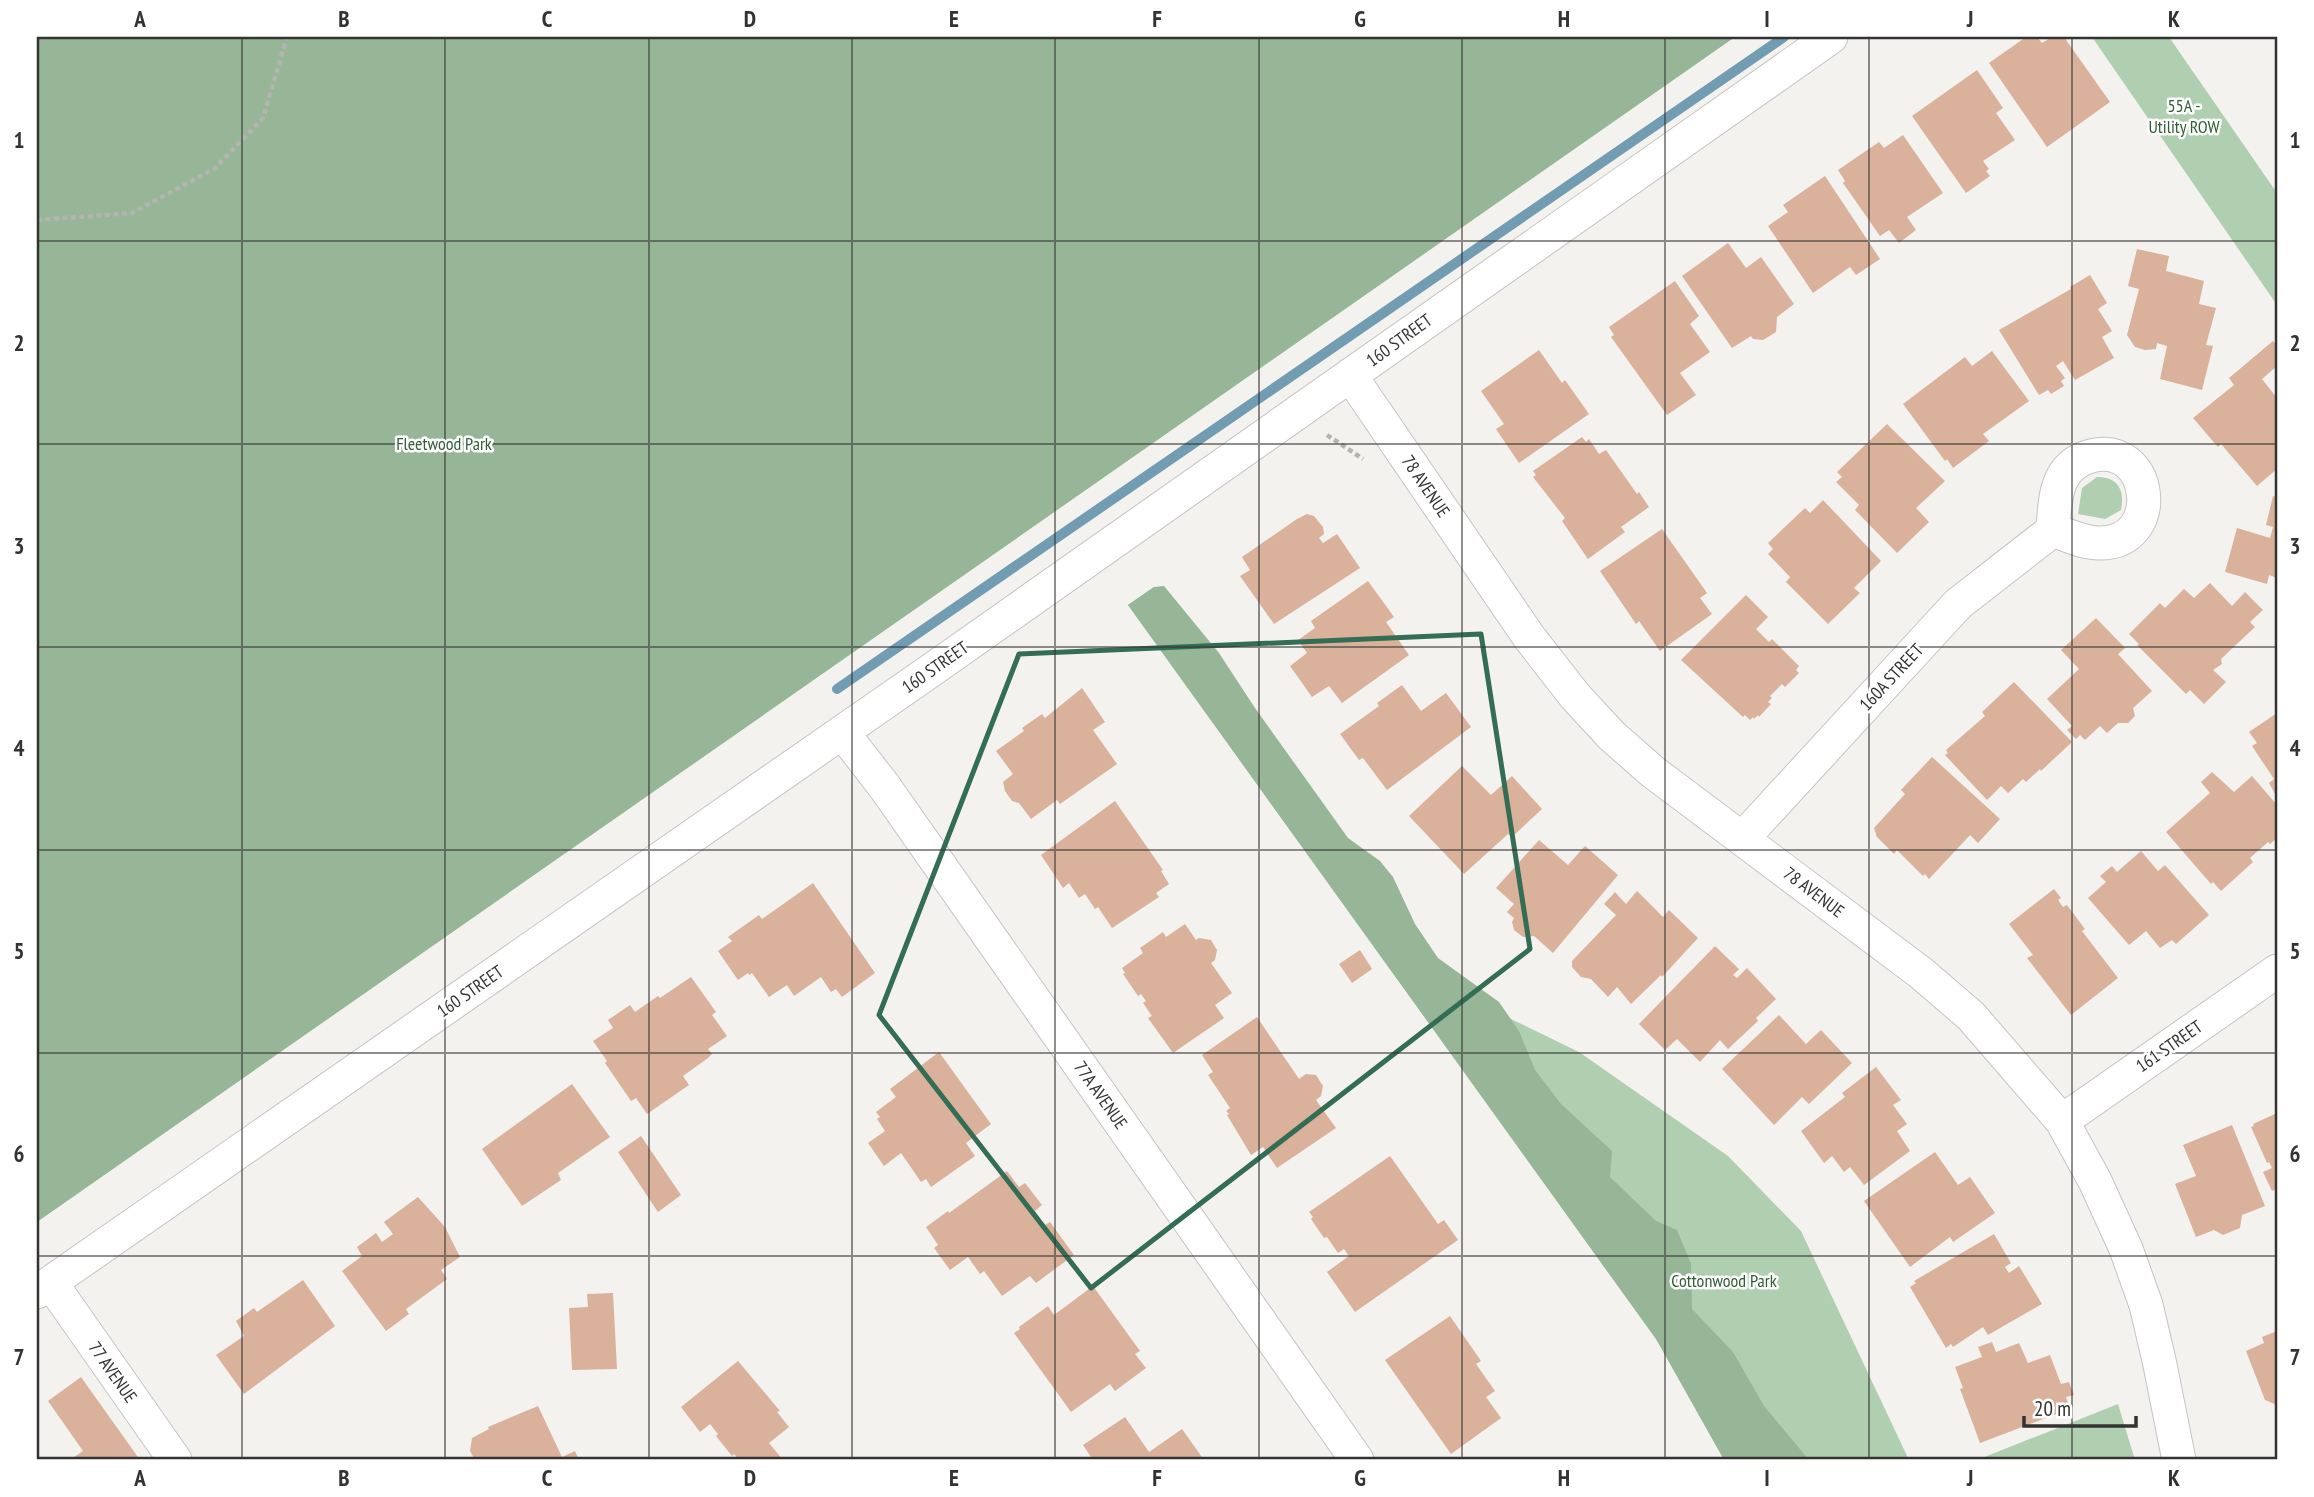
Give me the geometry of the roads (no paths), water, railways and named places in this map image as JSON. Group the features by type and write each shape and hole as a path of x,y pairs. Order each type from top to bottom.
{"street":[{"name":"160 STREET","path":"44,1288 842,732 1831,37"},
{"name":"78 AVENUE","path":"1350,375 1530,637 1575,696 1612,736 1653,772 1921,973 1970,1016 2062,1121 2095,1181 2126,1249 2146,1305 2179,1460"},
{"name":"160A STREET","path":"1743,838 1958,604 2053,530"},
{"name":"77A AVENUE","path":"842,732 892,798 1357,1460"},
{"name":"161 STREET","path":"2062,1121 2277,971"},
{"name":"77 AVENUE","path":"44,1288 175,1460"}],"waterway":[{"path":"837,689 1784,37"}],"park label":[{"name":"55A - Utility ROW","path":"2184,115"},
{"name":"Fleetwood Park","path":"444,443"},
{"name":"Cottonwood Park","path":"1724,1280"}]}
